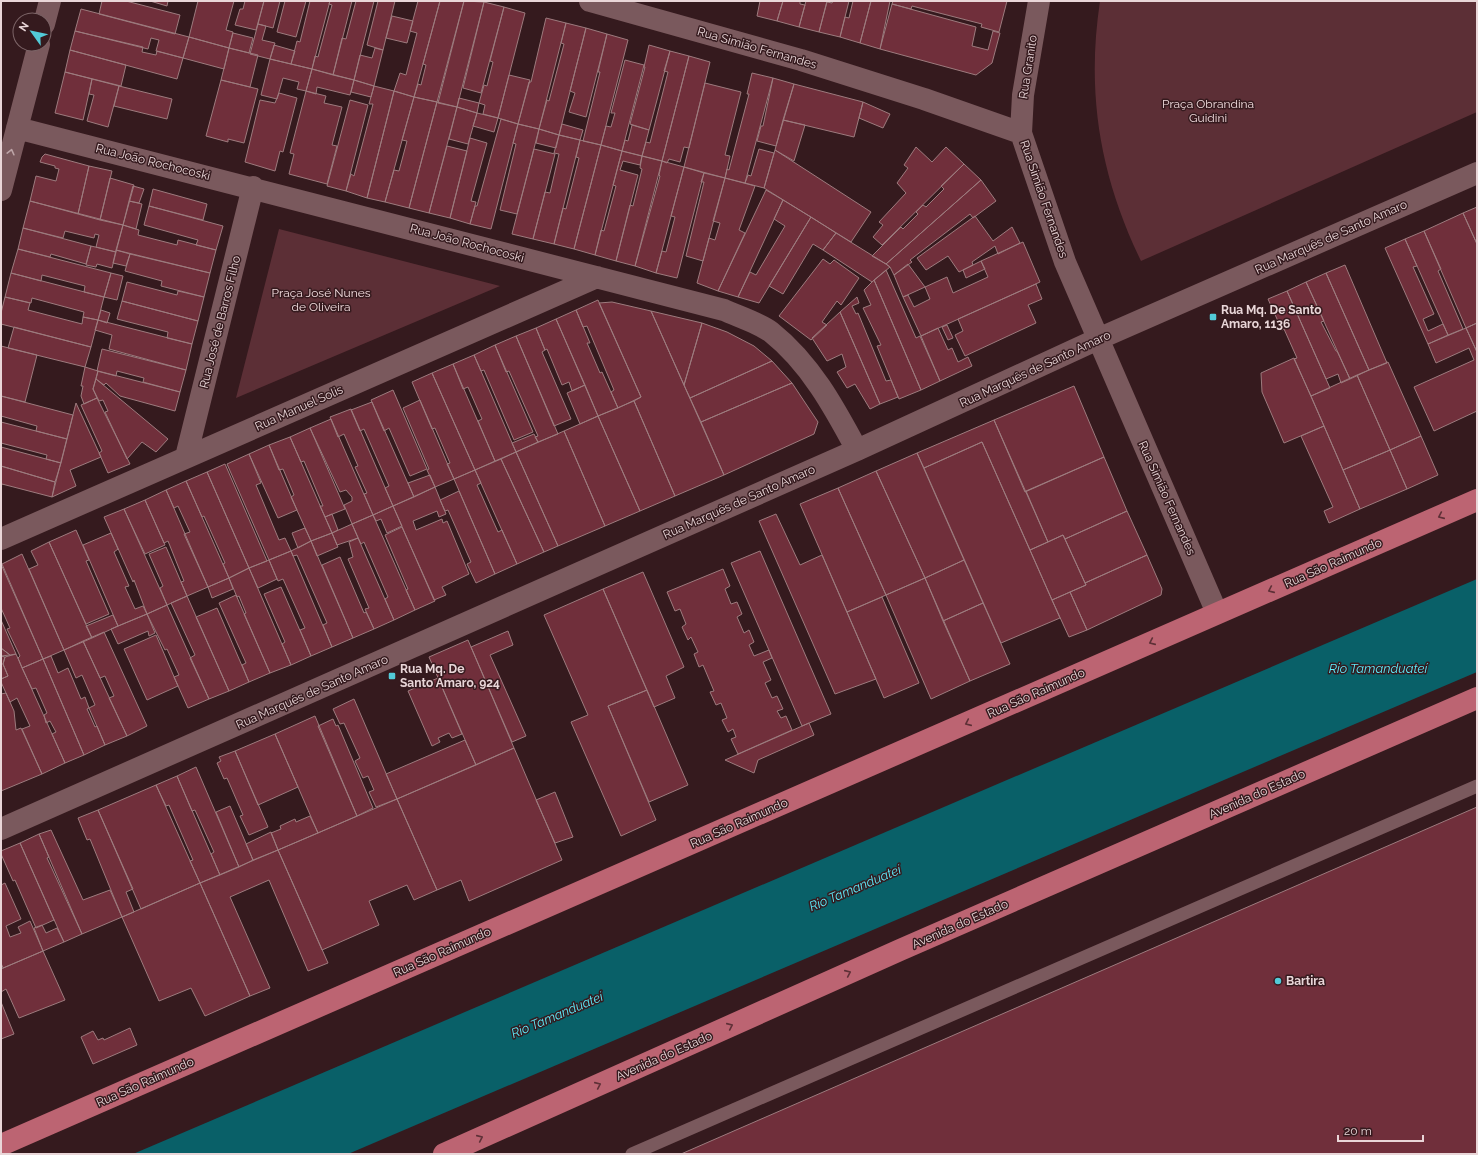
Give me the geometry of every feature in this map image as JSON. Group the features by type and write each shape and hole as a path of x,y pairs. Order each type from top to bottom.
{"highway":[{"name":"Rua São Raimundo","path":"1,1145 1477,500"},
{"name":"Avenida do Estado","path":"444,1154 900,950 1477,698"}],"street":[{"path":"47,12 50,1"},
{"name":"Rua Simião Fernandes","path":"590,1 801,60 924,99 1021,133 1065,262 1218,614"},
{"name":"Rua Granito","path":"1021,133 1023,95 1039,1"},
{"path":"1,190 37,52"},
{"name":"Rua João Rochocoski","path":"17,128 253,187 724,310 770,332 806,366 830,400 857,450"},
{"name":"Rua Marquês de Santo Amaro","path":"1,829 857,450 1098,339 1477,173"},
{"name":"Rua José de Barros Filho","path":"186,457 253,187"},
{"name":"Rua Manuel Solis","path":"1,539 597,277"}],"lane":[{"path":"632,1154 1477,786"}],"green space":[{"name":"Praça Obrandina Guidini","path":"1100,1 1477,1 1477,112 1141,261 1115,198 1106,166 1100,134 1096,102 1095,69 1096,35"},
{"name":"Praça José Nunes de Oliveira","path":"279,229 500,286 236,398"}],"water":[{"name":"Rio Tamanduateí","path":"1477,579 1477,672 348,1154 133,1154"}],"building":[{"path":"102,1 126,1 180,15 175,34 99,14"},
{"path":"150,1 168,1 167,6"},
{"path":"198,1 234,1 226,30 233,32 229,48 189,37"},
{"path":"245,1 264,1 256,30 235,25 240,9 243,9"},
{"path":"264,1 280,1 273,28 258,24"},
{"path":"285,1 306,1 296,37 277,32"},
{"path":"310,1 330,1 312,69 291,64 297,41 300,42"},
{"path":"330,1 352,1 333,75 312,69 315,56 318,57 332,5 329,4"},
{"path":"356,1 374,1 354,80 333,75 342,38 346,39"},
{"path":"378,1 395,1 383,50 367,45"},
{"path":"418,1 440,1 414,97 394,91 400,73 406,75 417,33 410,31"},
{"path":"440,1 464,1 437,102 414,97 418,84 421,85 426,65 423,64"},
{"path":"464,1 484,2 457,107 438,103"},
{"path":"760,1 783,1 777,21 757,16"},
{"path":"783,1 800,1 800,4 805,5 799,27 777,21"},
{"path":"806,1 827,1 819,32 799,27"},
{"path":"833,1 849,1 840,37 819,32 827,2 832,3"},
{"path":"853,1 871,1 860,43 840,37 845,17 849,18"},
{"path":"871,1 890,1 880,49 860,43"},
{"path":"893,1 1007,1 999,32 981,27 982,24 912,6 911,9 892,4"},
{"path":"484,2 504,7 481,93 463,88"},
{"path":"892,4 976,27 972,46 988,50 993,31 1000,33 992,63 976,75 880,49"},
{"path":"504,7 525,13 498,118 483,114 485,105 479,103 484,85 487,86 493,62 490,61"},
{"path":"81,9 189,37 183,58 156,51 159,40 151,38 148,49 75,31"},
{"path":"392,16 413,21 407,43 386,38"},
{"path":"546,18 566,23 539,129 518,124 529,82 531,82"},
{"path":"566,23 586,28 559,135 539,129 547,100 549,101 564,44 561,43"},
{"path":"258,24 266,26 262,40 275,43 270,59 250,54"},
{"path":"586,28 607,34 586,117 569,112 575,93 570,91"},
{"path":"75,31 143,47 142,52 156,55 157,51 183,58 177,79 70,50"},
{"path":"233,33 253,38 249,53 229,48"},
{"path":"607,34 628,40 601,145 583,141 600,72 598,72"},
{"path":"189,37 229,48 224,69 183,58"},
{"path":"274,45 295,51 291,64 270,59"},
{"path":"649,45 670,51 649,130 630,124 645,67"},
{"path":"229,48 258,55 250,87 221,80"},
{"path":"375,48 383,50 374,86 354,80 360,55 372,58"},
{"path":"70,50 126,65 121,86 65,72"},
{"path":"670,51 689,56 662,161 642,156 646,142 650,143 668,72 664,71"},
{"path":"689,56 710,62 689,148 684,147 680,162 669,159 667,163 662,161"},
{"path":"270,59 312,69 306,91 297,89 299,82 283,78 277,99 261,95"},
{"path":"625,60 644,65 622,151 601,145 606,126 611,127 615,113 611,113"},
{"path":"312,69 354,80 350,95 317,87 316,94 306,91"},
{"path":"65,72 92,79 83,120 55,113"},
{"path":"752,73 773,78 745,183 725,178 727,169 729,170 749,94 747,94"},
{"path":"509,75 530,80 518,124 498,118"},
{"path":"773,78 794,84 776,146 757,141 761,126 763,126"},
{"path":"92,79 119,86 108,127 87,121 94,95 89,94"},
{"path":"221,80 258,89 244,143 228,139 228,142 206,136"},
{"path":"354,80 374,86 371,97 351,92"},
{"path":"705,83 741,92 725,155 730,156 725,178 684,167"},
{"path":"794,84 863,102 854,137 783,120"},
{"path":"119,86 172,99 167,119 114,106"},
{"path":"374,86 394,91 367,198 346,191 351,174 354,176 373,104 369,104"},
{"path":"306,91 326,96 324,103 342,107 332,145 337,146 327,184 289,174 294,154 290,153"},
{"path":"394,91 414,97 385,202 367,198"},
{"path":"279,93 297,98 283,152 280,151 275,171 245,162 260,100 275,103"},
{"path":"414,97 437,102 409,208 385,202 394,170 399,171 407,141 402,140"},
{"path":"459,98 479,103 477,113 457,107"},
{"path":"350,100 368,105 346,191 327,186"},
{"path":"437,102 457,107 429,213 409,208"},
{"path":"863,102 890,114 883,128 859,118"},
{"path":"457,107 477,113 468,144 449,139"},
{"path":"477,113 498,118 494,132 473,126"},
{"path":"501,119 518,124 491,229 470,224 475,206 477,206"},
{"path":"783,120 805,125 794,161 775,150"},
{"path":"518,124 539,129 517,214 500,210 516,144 513,143"},
{"path":"562,124 583,130 580,140 559,135"},
{"path":"632,125 649,130 642,156 622,151 625,140 628,141"},
{"path":"539,129 559,135 556,148 536,143"},
{"path":"559,135 580,140 554,244 533,239 545,192 550,193 559,154 554,153"},
{"path":"470,138 487,143 471,201 476,202 470,224 450,218"},
{"path":"580,140 601,145 574,249 554,244 563,208 566,209 579,158 576,157"},
{"path":"601,145 622,151 595,255 574,249"},
{"path":"447,146 467,151 450,218 429,213"},
{"path":"916,147 932,162 946,147 964,164 882,245 873,237 883,225 879,222 906,193 897,183 908,168 904,165"},
{"path":"534,149 555,154 533,239 512,234"},
{"path":"759,149 774,153 764,188 745,183 748,175 751,176"},
{"path":"775,150 871,212 851,242 764,188"},
{"path":"622,151 642,156 640,165 623,161 620,170 638,175 616,261 595,255 601,230 604,231 616,186 613,185"},
{"path":"45,154 89,166 78,214 30,201 36,176 56,181 59,169 55,168 55,166 40,162"},
{"path":"642,156 662,161 635,266 616,261 630,205 633,206 642,169 640,168"},
{"path":"662,161 684,167 656,273 635,266 660,176"},
{"path":"964,164 981,180 886,264 872,256 901,227 903,229 918,214 916,212 923,205 926,207 944,189 941,186"},
{"path":"89,166 112,171 100,220 78,214"},
{"path":"684,167 704,173 677,278 656,273 662,251 666,252 675,217 671,216"},
{"path":"704,173 725,178 703,261 686,256 704,182 701,182"},
{"path":"110,178 134,185 123,225 100,220"},
{"path":"725,178 755,186 739,230 745,233 718,291 697,283 709,238 715,240 720,223 713,221"},
{"path":"981,180 996,201 973,218 970,214 910,260 912,262 894,275 890,267 886,264"},
{"path":"133,186 144,189 139,203 129,201"},
{"path":"153,189 207,204 203,220 149,206"},
{"path":"766,190 783,200 738,297 718,291"},
{"path":"783,200 811,217 759,303 738,297 750,272 756,275 785,226 774,219"},
{"path":"30,201 123,225 116,252 96,247 99,235 95,234 94,238 65,231 63,238 23,228"},
{"path":"129,201 142,204 136,229 123,225"},
{"path":"149,206 223,226 216,250 196,245 198,240 144,225"},
{"path":"1477,207 1477,244 1463,213"},
{"path":"1463,213 1477,244 1477,323 1466,328 1424,231"},
{"path":"975,216 993,241 1012,227 1020,243 998,254 995,246 972,262 973,265 959,272 948,256 926,270 917,258"},
{"path":"811,217 836,233 823,250 813,244 783,294 769,286"},
{"path":"123,225 139,230 138,235 177,245 178,240 216,250 210,273 116,250"},
{"path":"23,228 91,246 86,264 51,254 50,257 18,249"},
{"path":"1424,231 1441,269 1438,271 1463,329 1448,335 1405,239"},
{"path":"836,233 890,267 872,282 823,250"},
{"path":"1405,239 1417,266 1413,267 1434,314 1423,319 1428,331 1443,324 1448,335 1428,344 1385,248"},
{"path":"1023,242 1040,282 921,336 903,297 908,295 914,307 930,299 925,287 947,277 953,293 988,277 981,261"},
{"path":"91,246 116,252 112,268 97,264 96,267 86,265"},
{"path":"18,249 111,273 104,297 84,292 85,286 42,275 41,281 11,273"},
{"path":"116,250 130,254 126,266 113,263"},
{"path":"130,254 210,273 204,297 161,286 162,281 125,271"},
{"path":"823,259 830,264 834,260 859,278 841,305 837,301 822,322 827,325 811,340 779,316"},
{"path":"981,261 985,269 966,278 963,270"},
{"path":"908,264 925,287 903,297 894,275"},
{"path":"1345,265 1387,363 1369,370 1326,273"},
{"path":"886,270 916,338 920,336 940,381 921,390 874,280"},
{"path":"11,273 104,297 98,320 83,317 84,312 32,298 31,303 5,297"},
{"path":"111,273 123,276 117,300 104,297"},
{"path":"1326,273 1369,370 1350,379 1306,282"},
{"path":"874,280 921,390 899,399 877,346 881,345 863,308 871,305 864,290"},
{"path":"127,282 177,295 178,291 204,297 198,321 122,301"},
{"path":"1306,282 1324,321 1321,322 1350,379 1341,383 1338,374 1326,379 1287,291"},
{"path":"1036,284 1042,299 1028,305 1036,323 965,356 955,335 963,331 958,319"},
{"path":"1287,291 1330,388 1311,396 1294,359 1297,358 1268,299"},
{"path":"5,297 30,303 28,310 82,324 83,317 98,320 91,347 1,324 1,313"},
{"path":"857,297 859,303 852,306 856,314 858,313 886,381 891,380 898,397 880,404 840,312"},
{"path":"598,300 641,397 618,408 611,392 614,390 587,326 583,327 576,310"},
{"path":"122,301 198,321 192,344 167,338 168,332 117,319"},
{"path":"612,302 651,311 724,475 675,496 634,401 641,397 599,303"},
{"path":"101,310 110,313 107,323 98,320"},
{"path":"576,310 590,343 587,343 618,408 598,416 556,319"},
{"path":"651,311 702,323 684,385"},
{"path":"840,312 880,404 870,409 855,384 847,388 837,372 846,367 842,354 827,361 812,338"},
{"path":"556,319 585,385 572,391 569,382 562,385 547,349 545,350 536,328"},
{"path":"98,320 192,344 186,370 109,349 112,335 95,330"},
{"path":"702,323 727,332 754,346 772,361 690,398 684,385"},
{"path":"1477,323 1477,352 1466,328"},
{"path":"947,325 953,338 948,340 942,327"},
{"path":"14,327 91,347 85,367 8,348"},
{"path":"536,328 545,350 542,352 571,419 554,426 516,336"},
{"path":"938,328 948,350 952,348 958,362 968,357 972,366 940,381 921,336"},
{"path":"1466,328 1477,352 1477,411 1434,431 1414,387 1474,360 1469,348 1436,363 1428,344"},
{"path":"516,336 558,434 538,442 535,437 538,436 509,371 506,372 495,345"},
{"path":"495,345 533,432 514,440 484,370 481,371 474,355"},
{"path":"1,346 37,355 25,402 1,396"},
{"path":"102,349 186,370 180,392 143,382 144,378 117,371 116,376 97,371"},
{"path":"474,355 516,452 495,461 478,421 482,419 468,387 463,389 453,364"},
{"path":"1294,358 1324,426 1284,443 1262,392 1261,373"},
{"path":"772,361 792,383 701,422 690,398"},
{"path":"1388,362 1421,436 1390,450 1357,375"},
{"path":"453,364 495,461 475,470 432,373"},
{"path":"85,367 98,371 93,389 97,398 84,404 81,396 83,386 81,386"},
{"path":"98,371 180,392 175,411 120,396 106,383 104,385 96,379"},
{"path":"432,373 475,470 454,479 447,464 450,463 435,428 432,429 412,382"},
{"path":"1357,375 1390,450 1343,470 1311,396"},
{"path":"96,379 168,439 156,452 142,442 127,459 105,412 108,411 103,400 99,401 93,389"},
{"path":"792,383 818,422 814,434 724,475 701,422"},
{"path":"585,385 598,416 580,424 567,393"},
{"path":"1074,386 1104,457 1025,492 994,420"},
{"path":"393,390 427,469 410,476 389,428 384,431 371,400"},
{"path":"1,396 73,415 67,439 36,431 37,426 1,416"},
{"path":"97,398 130,464 108,473 99,453 102,451 81,405"},
{"path":"420,400 454,479 435,487 403,408"},
{"path":"634,401 675,496 640,511 598,416"},
{"path":"372,402 414,497 393,506 385,488 389,486 364,429 360,431 351,410"},
{"path":"76,403 101,457 70,470 76,486 52,497"},
{"path":"351,409 393,506 373,515 364,494 367,493 355,467 358,466 344,434 338,437 330,417"},
{"path":"598,416 640,511 605,526 564,431"},
{"path":"331,419 373,515 352,524 344,505 352,501 352,497 346,490 340,492 310,428"},
{"path":"994,420 1048,542 1030,550 982,442 924,468 917,453"},
{"path":"1,422 67,439 61,463 46,459 47,455 1,443"},
{"path":"1324,426 1360,509 1329,523 1324,511 1333,507 1301,436"},
{"path":"310,428 345,509 325,517 320,506 323,506 304,461 301,462 290,437"},
{"path":"564,431 605,526 558,546 516,452"},
{"path":"534,434 538,442 516,452 512,443"},
{"path":"1421,436 1438,475 1407,489 1390,450"},
{"path":"290,437 332,533 311,541 291,497 294,495 283,469 279,470 269,445"},
{"path":"982,442 1060,618 1001,643 924,468"},
{"path":"269,445 297,510 278,518 249,454"},
{"path":"1,447 61,463 55,482 1,466"},
{"path":"1390,450 1407,489 1360,509 1343,470"},
{"path":"516,452 558,546 544,552 501,459"},
{"path":"917,453 964,560 925,578 876,471"},
{"path":"249,454 261,483 256,485 279,540 285,538 291,551 269,560 227,464"},
{"path":"1104,457 1127,511 1065,539 1063,535 1048,542 1026,491"},
{"path":"501,459 544,552 517,564 475,470"},
{"path":"225,464 267,561 249,568 207,472"},
{"path":"1,466 55,482 52,497 2,484 1,486"},
{"path":"475,470 481,483 477,485 498,532 502,530 517,564 495,574 454,479"},
{"path":"876,471 925,578 886,595 838,488"},
{"path":"207,472 249,568 229,578 223,564 225,563 204,516 202,517 186,481"},
{"path":"430,475 435,487 414,497 408,483"},
{"path":"186,481 229,578 208,587 184,534 190,532 178,506 174,508 166,490"},
{"path":"435,487 446,514 439,517 437,511 413,521 416,530 442,519 443,523 447,521 469,574 442,587 446,595 434,600 393,506"},
{"path":"838,488 886,595 847,612 800,504"},
{"path":"166,490 208,587 187,596 181,582 184,581 168,541 164,543 145,500"},
{"path":"459,491 495,574 476,583 467,564 471,562 448,510 445,511 440,500"},
{"path":"145,500 165,545 145,554 124,509"},
{"path":"393,506 402,526 387,533 381,519 376,521 373,515"},
{"path":"124,509 167,605 147,614 134,580 133,582 104,517"},
{"path":"1127,511 1147,555 1085,583 1065,539"},
{"path":"332,514 338,530 332,533 325,517"},
{"path":"776,514 800,565 822,555 876,679 835,694 759,521"},
{"path":"373,515 415,610 394,620 385,599 388,597 364,542 361,544 352,524"},
{"path":"352,524 358,538 337,545 332,533"},
{"path":"402,527 435,601 415,610 406,590 408,589 385,535"},
{"path":"305,528 311,541 298,548 292,533"},
{"path":"76,530 89,560 86,561 109,614 86,624 49,542"},
{"path":"111,533 118,549 114,552 129,586 125,587 135,609 143,606 147,614 118,626 83,545"},
{"path":"332,533 338,547 317,556 311,541"},
{"path":"1063,535 1086,585 1052,600 1030,550"},
{"path":"358,538 394,620 374,629 365,609 369,608 348,559 353,557 349,542"},
{"path":"311,541 353,638 332,647 323,625 327,623 297,555 293,556 291,551"},
{"path":"49,542 92,638 64,650 29,569 38,565 31,551"},
{"path":"166,547 187,596 167,605 160,588 163,586 149,554"},
{"path":"291,551 332,647 311,656 300,630 305,628 283,579 278,581 269,560"},
{"path":"760,551 831,714 802,726 731,563"},
{"path":"22,554 64,650 43,659 2,564"},
{"path":"1147,555 1162,589 1161,595 1087,630 1070,592 1086,585 1085,583"},
{"path":"340,557 364,613 366,612 374,629 353,638 322,565"},
{"path":"269,560 277,579 258,588 249,568"},
{"path":"964,560 983,603 943,621 925,578"},
{"path":"1,564 43,659 22,668 18,658 20,656 7,629 10,628 1,608"},
{"path":"249,568 291,665 270,673 244,614 246,613 239,596 237,597 229,578"},
{"path":"723,569 730,586 725,589 731,604 737,602 742,614 737,617 744,633 749,630 754,642 749,645 754,656 769,650 772,658 763,662 771,680 765,683 772,698 777,696 783,709 777,711 781,718 786,716 792,730 738,754 731,739 736,737 733,729 728,732 722,720 727,718 721,703 716,705 710,692 714,691 703,665 699,667 694,654 698,652 691,637 688,640 682,627 686,624 680,609 675,611 667,592"},
{"path":"643,572 684,667 666,676 675,698 654,707 603,589"},
{"path":"229,578 233,589 212,598 208,587"},
{"path":"925,578 970,681 931,699 886,595"},
{"path":"281,587 311,656 291,665 282,644 285,642 264,594"},
{"path":"603,589 647,690 608,706 656,820 621,836 571,722 588,715 544,615"},
{"path":"1070,592 1087,630 1069,637 1052,600"},
{"path":"236,595 270,673 249,682 242,665 246,663 219,603"},
{"path":"187,596 229,691 209,699 190,658 195,655 171,603"},
{"path":"882,597 919,683 884,698 847,612"},
{"path":"983,603 1010,664 970,681 943,621"},
{"path":"167,605 209,699 188,708 174,677 179,675 167,649 165,650 147,614"},
{"path":"217,608 249,682 229,691 196,617"},
{"path":"147,614 155,633 149,636 148,631 118,644 111,629"},
{"path":"113,615 118,626 92,638 86,626"},
{"path":"1,620 16,654 10,655 1,648"},
{"path":"508,631 513,645 490,655 526,736 512,742 471,647"},
{"path":"104,632 147,726 127,736 109,698 114,696 105,676 100,678 83,641"},
{"path":"156,635 178,686 147,700 124,649"},
{"path":"468,640 514,748 476,765 429,657"},
{"path":"83,641 127,736 105,745 89,708 95,705 82,675 76,678 64,650"},
{"path":"1,648 10,655 1,656"},
{"path":"16,654 65,763 42,774 22,729 30,726 17,698 10,702 1,682 1,679 8,676 3,664 5,657"},
{"path":"1,656 5,657 3,664 8,676 1,679"},
{"path":"51,656 58,673 68,668 81,699 85,697 89,708 87,709 95,727 97,726 105,745 84,755 43,659"},
{"path":"43,659 84,755 65,763 52,734 56,732 50,721 46,723 44,715 47,713 36,688 32,689 22,668"},
{"path":"438,678 462,734 452,738 449,733 438,738 440,742 432,746 408,691"},
{"path":"647,690 688,785 649,802 608,706"},
{"path":"6,693 14,711 16,730 21,728 42,774 1,791 1,694"},
{"path":"354,699 397,799 376,807 369,792 374,790 368,776 363,778 355,761 360,758 344,723 340,724 333,709"},
{"path":"315,716 357,816 318,833 275,734"},
{"path":"333,719 336,726 338,725 373,808 357,816 318,726"},
{"path":"809,723 814,735 758,760 754,773 725,760"},
{"path":"275,734 298,787 258,805 235,751"},
{"path":"465,740 476,765 397,799 386,774"},
{"path":"514,748 562,860 469,901 461,880 437,890 397,799"},
{"path":"235,751 268,827 249,835 240,816 243,815 227,778 224,779 217,763 221,761 219,757"},
{"path":"196,767 239,867 220,875 211,854 214,852 195,810 192,811 177,776"},
{"path":"177,776 220,875 200,883 190,861 193,860 169,805 166,806 156,785"},
{"path":"156,785 200,883 141,909 98,810"},
{"path":"555,792 573,837 555,843 536,800"},
{"path":"397,799 437,890 414,900 407,885 369,901 379,925 322,950 278,850"},
{"path":"230,806 253,860 239,867 216,812"},
{"name":"Bartira","path":"1477,807 1477,1154 681,1154"},
{"path":"98,810 133,889 126,892 134,912 122,917 90,839 87,840 78,818"},
{"path":"310,816 318,833 278,850 271,833 281,829 280,826 295,819 296,822"},
{"path":"51,830 83,900 110,890 122,917 82,934 39,834"},
{"path":"271,832 278,850 253,860 246,844"},
{"path":"39,834 49,857 47,858 82,934 64,942 20,843"},
{"path":"20,843 54,920 36,928 15,880 13,881 1,854 1,851"},
{"path":"278,850 328,963 308,971 269,880 230,897 270,988 250,996 200,883"},
{"path":"5,883 21,919 6,926 10,937 21,933 18,927 30,921 43,951 3,968 1,963 1,885"},
{"path":"200,883 250,996 205,1016 191,988 159,1001 122,917"},
{"path":"42,925 46,933 57,928 64,942 43,951 34,928"},
{"path":"43,951 65,1000 19,1018 6,989 1,992 1,969"},
{"path":"1,1002 14,1034 1,1039"},
{"path":"130,1028 137,1045 93,1064 81,1037 93,1031 98,1040 103,1038 104,1040"}],"place":[{"name":"Rua Mq. De Santo Amaro, 1136","path":"1213,317"},
{"name":"Rua Mq. De Santo Amaro, 924","path":"392,676"},
{"name":"Bartira","path":"1278,981"}]}
